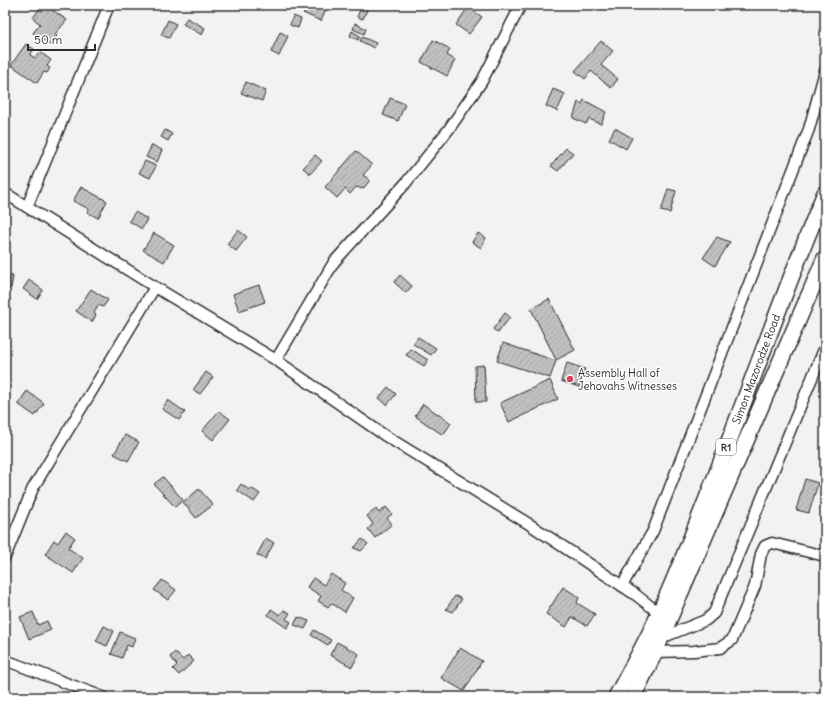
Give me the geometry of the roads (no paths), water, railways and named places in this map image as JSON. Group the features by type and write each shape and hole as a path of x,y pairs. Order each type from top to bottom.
{"highway":[{"name":"Simon Mazorodze Road","path":"616,697 659,614 701,512 794,267 825,193"},
{"name":"Simon Mazorodze Road","path":"633,697 655,652 825,258"}],"street":[{"path":"27,207 109,5"},
{"path":"276,360 334,262 405,184 449,129 482,81 521,5"},
{"path":"622,586 653,531 809,129 825,70"},
{"path":"5,193 155,287 276,360 384,435 529,524 622,586 659,614"},
{"path":"5,557 33,488 155,287"},
{"path":"661,638 706,620 714,613 825,347"},
{"path":"655,652 694,651 720,648 732,640 755,586 761,554 765,546 772,543 825,556"},
{"path":"5,660 103,697"}],"place":[{"name":"Assembly Hall of Jehovahs Witnesses","path":"570,379"}]}
